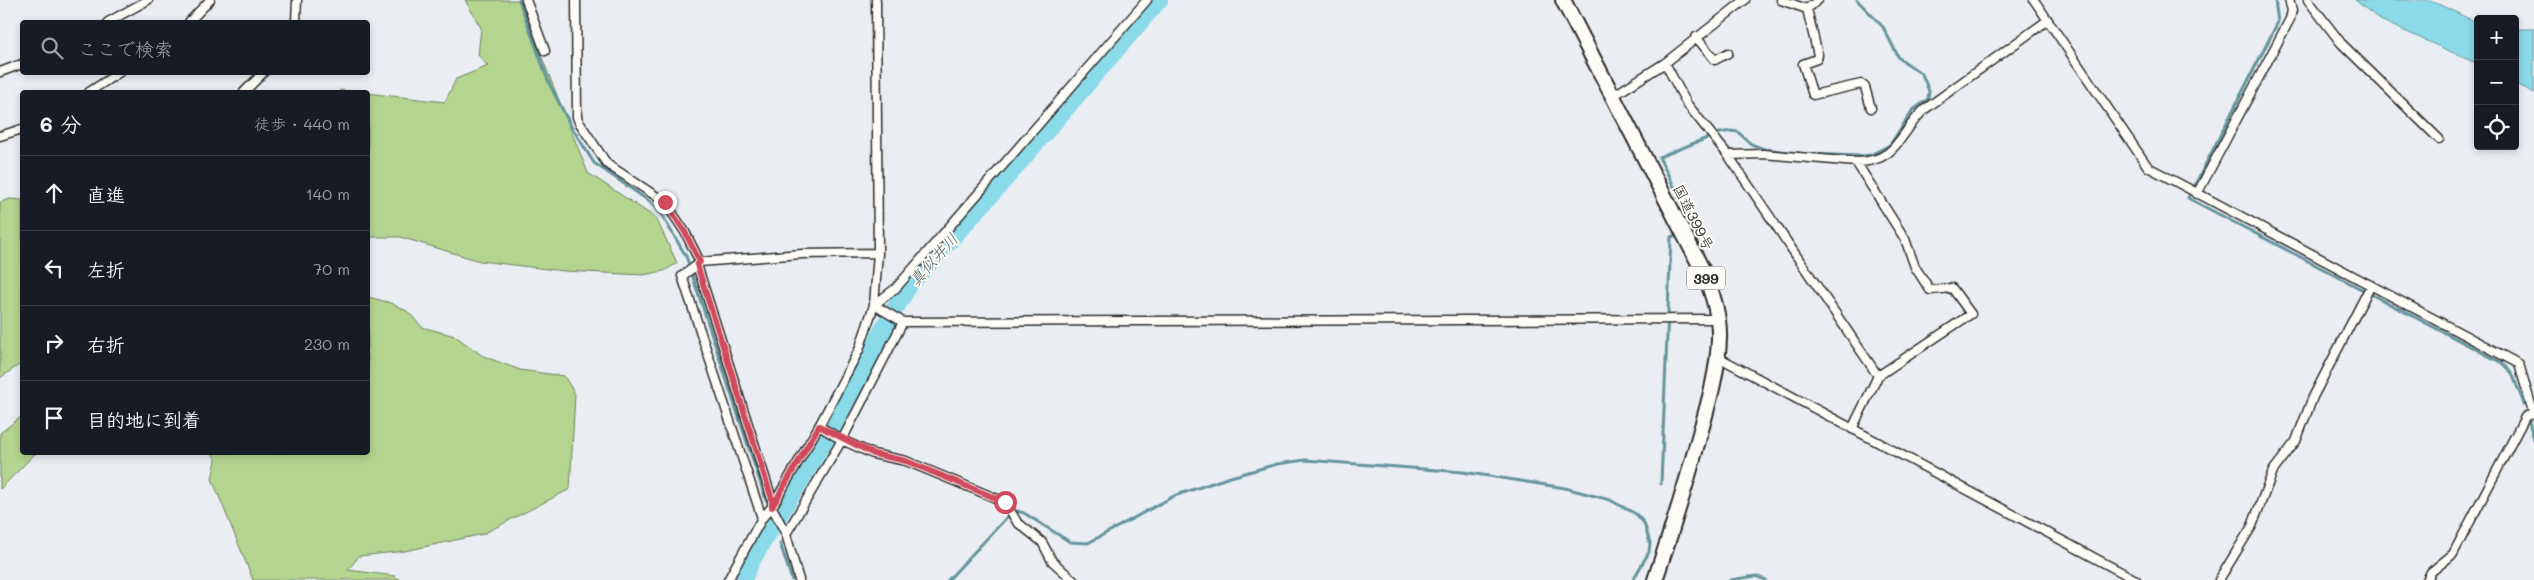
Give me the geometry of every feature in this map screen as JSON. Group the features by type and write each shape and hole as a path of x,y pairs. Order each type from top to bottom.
{"highway":[{"name":"国道399号","path":"1563,0 1704,273 1712,293 1718,319 1718,357 1708,403 1677,516 1655,580"}],"street":[{"path":"112,20 148,0"},
{"path":"191,20 210,0"},
{"path":"296,20 297,0"},
{"path":"526,0 545,51"},
{"path":"576,0 577,117 607,164 665,202 685,232 772,499 773,509 785,532 799,580"},
{"path":"728,580 762,518 773,509 820,427 859,350 877,307 876,0"},
{"path":"877,307 896,288 1147,0"},
{"path":"1613,96 1666,63 1734,3 1744,0"},
{"path":"1781,0 1807,9"},
{"path":"1807,9 1818,0"},
{"path":"2034,0 2148,167 2368,290 2519,364 2534,414 2525,417 2453,554 2431,572 2427,580"},
{"path":"2197,194 2290,19 2292,10 2289,0"},
{"path":"2308,0 2341,43 2439,139"},
{"path":"1807,9 1818,55 1817,59 1803,64 1813,95 1862,84 1865,86 1871,108"},
{"path":"1728,155 1763,154 1856,162 1872,160 1892,151 1902,140 1913,120 1925,109 2048,20"},
{"path":"1696,37 1715,60 1728,53"},
{"path":"1666,63 1687,104 1728,155 1878,376"},
{"path":"0,72 20,65"},
{"path":"92,90 115,75"},
{"path":"246,90 261,75"},
{"path":"0,136 20,130"},
{"path":"1852,429 1878,376 1971,314 1952,288 1930,290 1915,267 1905,239 1856,162"},
{"path":"762,518 682,276 697,264 802,254 878,253"},
{"path":"2219,580 2252,526 2274,471 2296,440 2313,398 2368,290"},
{"path":"877,307 901,321 1718,319"},
{"path":"785,532 840,439 901,321"},
{"path":"1718,357 2136,580"},
{"path":"820,427 840,439 874,454 906,461 1005,502 1010,507 1013,518 1042,542 1052,561 1073,580"}],"green space":[{"path":"465,0 519,0 588,173 656,218 677,263 664,271 643,275 564,271 480,261 400,237 370,237 370,93 445,102 456,79 488,66 478,55 481,28"},
{"path":"10,199 20,200 20,364 0,378 0,202"},
{"path":"370,298 391,303 407,311 422,327 455,336 483,356 520,370 564,376 575,394 570,489 483,534 405,551 359,556 348,570 395,576 401,580 253,580 212,479 216,460 213,455 370,455"},
{"path":"20,418 20,455 34,455 0,489 0,433"}],"water":[{"path":"2355,0 2430,0 2474,21 2474,62 2380,20"},
{"path":"2519,29 2534,29 2534,93 2519,85"}],"waterway":[{"path":"519,0 549,83 571,126 594,163 649,201 660,212 686,256 766,500"},
{"name":"真似井川","path":"743,580 751,561 842,412 886,324 909,285 998,187 1159,0"},
{"path":"1691,227 1694,226 1659,157 1720,133 1731,131 1738,132 1751,144 1764,149 1807,154 1870,155 1890,145 1912,111 1928,99 1929,91 1922,74 1899,58 1883,27 1857,0"},
{"path":"2194,187 2278,22 2275,0"},
{"path":"2189,196 2188,198 2502,363 2512,373 2524,404"},
{"path":"1661,484 1671,237 1676,235"},
{"path":"2529,422 2534,439"},
{"path":"948,580 1008,516 1017,511 1024,513 1070,542 1088,543 1174,496 1277,464 1305,460 1463,472 1565,488 1610,500 1636,514 1644,523 1650,543 1649,552 1633,580"},
{"path":"780,543 792,580"},
{"path":"1730,580 1756,576 1766,580"}],"route":[{"path":"665,202 685,232 700,262 697,265 772,499 772,507 819,426 842,440 874,454 906,461 1005,502"}]}
